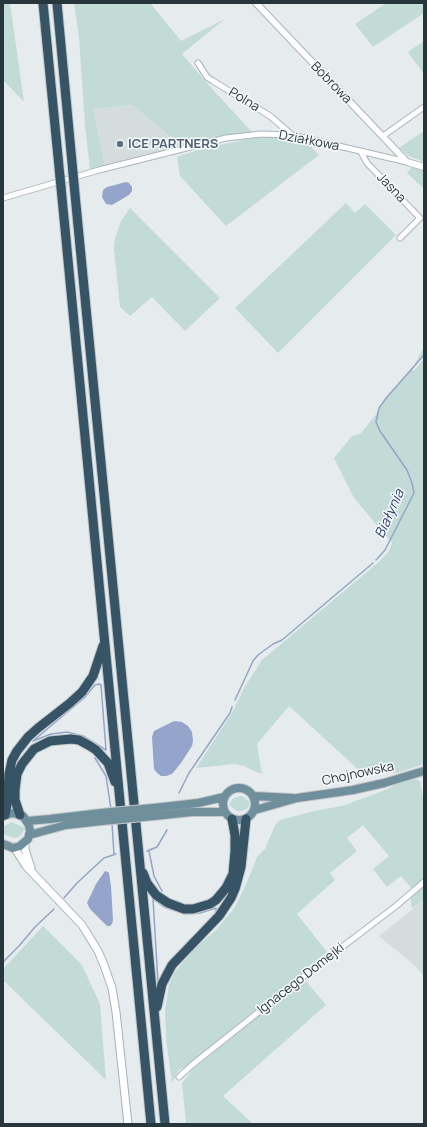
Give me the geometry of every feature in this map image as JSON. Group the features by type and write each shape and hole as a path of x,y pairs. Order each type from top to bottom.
{"highway":[{"path":"57,3 165,1124"},
{"path":"43,4 151,1124"},
{"path":"4,816 7,805 9,774 12,760 17,751 28,737 82,692 95,671 105,640"},
{"path":"24,818 15,800 17,774 22,764 34,749 50,740 65,738 79,740 96,750 108,763 119,796"},
{"path":"140,866 152,889 168,904 184,909 193,909 210,904 224,892 232,874 235,851 235,835 229,816"},
{"path":"154,1016 162,984 172,965 219,916 231,898 241,867 246,819"}],"main road":[{"name":"Chojnowska","path":"255,810 297,798 353,790 384,783 424,771"},
{"path":"4,816 13,813 24,818 101,817 154,812 197,812 229,816 239,820 246,819 252,815 255,810 256,801 249,790 239,787 230,790 224,797 223,805 229,816"},
{"name":"Chojnowska","path":"254,796 297,798"},
{"path":"154,812 224,797"},
{"path":"29,835 101,817"},
{"path":"3,844 9,847 14,847 20,846 25,842 29,835 30,828 24,818"},
{"path":"25,842 27,856 32,872"},
{"path":"14,847 26,866 82,925 95,946 104,965 112,988 116,1012 128,1124"}],"street":[{"name":"Bobrowa","path":"256,3 407,162"},
{"name":"Polna","path":"198,63 207,77 270,116 292,135"},
{"path":"383,136 424,107"},
{"name":"Działkowa","path":"3,198 99,170 226,138 261,134 292,135 424,167"},
{"name":"Jasna","path":"361,152 367,163 420,218 400,238"},
{"name":"Ignacego Domejki","path":"179,1077 304,976 396,906 424,882"}],"shaded area":[{"path":"132,105 182,146 105,165 93,109"},
{"path":"424,900 424,976 413,964 379,936"}],"green space":[{"path":"3,3 10,3 24,102 3,80"},
{"path":"74,3 150,3 181,41 225,19 182,54 252,132 222,136 182,146 132,105 93,109 105,165 90,170 85,125 79,37"},
{"path":"386,3 424,3 424,13 373,47 355,24"},
{"path":"424,41 424,74 408,52"},
{"path":"424,131 424,162 409,156 399,148"},
{"path":"256,137 291,138 306,142 319,155 226,226 180,176 177,157 198,150"},
{"path":"412,167 424,171 424,189 407,173"},
{"path":"346,203 355,213 365,204 396,235 278,353 235,308"},
{"path":"130,208 220,298 185,331 152,297 130,316 120,307 114,249 115,238 121,221"},
{"path":"424,347 424,355 412,369"},
{"path":"424,359 424,764 397,773 385,768 362,773 289,706 257,744 262,774 244,766 235,764 196,768 232,713 244,688 262,660 380,561 389,551 392,543 354,498 334,458 352,436 360,434 378,412 379,408 387,397 412,369 414,371"},
{"path":"413,779 420,782 424,802 424,879 412,889 401,876 387,887 373,869 389,856 363,825 347,838 357,851 330,873 335,880 297,914 327,952 188,1065 179,1070 172,1083 166,1039 165,1010 169,985 174,973 193,950 216,930 235,907 257,857 265,849 275,825 280,820 314,811 342,806 388,789 398,783"},
{"path":"242,796 250,802 248,808 242,811 237,811 229,805 232,799"},
{"path":"12,822 25,828 19,837 14,838 3,834 3,828"},
{"path":"424,885 424,900 413,908 411,906 411,899 414,894"},
{"path":"43,926 82,965 100,1004 106,1080 3,980 3,969"},
{"path":"304,979 326,1005 223,1096 253,1124 186,1124 182,1083 193,1069"}],"water":[{"path":"126,182 132,187 132,191 129,195 112,205 106,204 102,197 103,190 107,187"},
{"path":"174,721 182,722 188,726 192,732 192,746 172,774 161,776 154,769 152,737 154,731"},
{"path":"105,871 109,873 111,886 113,920 110,926 107,926 90,909 87,903 96,884"}],"waterway":[{"name":"Białynia","path":"376,560 385,550 414,493 407,470 380,431 376,422 379,408 424,355"},
{"name":"Białynia","path":"235,700 253,661 258,655 273,644 282,640 373,563"},
{"path":"99,684 101,685 106,750 83,736 67,732 51,734 33,741 84,698 95,685 99,684"},
{"name":"Białynia","path":"179,793 189,773 230,713 232,707"},
{"path":"95,758 106,776 111,809"},
{"path":"112,823 114,855"},
{"name":"Białynia","path":"147,851 157,847 167,830"},
{"path":"149,851 154,876 162,891"},
{"name":"Białynia","path":"64,898 77,883 104,858 116,854"},
{"path":"153,899 158,983 165,968"},
{"path":"153,899 164,907 185,914 200,913 216,908 216,912 212,917"},
{"name":"Białynia","path":"3,962 35,927 54,909"},
{"path":"172,959 190,940"}],"place":[{"name":"ICE PARTNERS","path":"120,144"}]}
